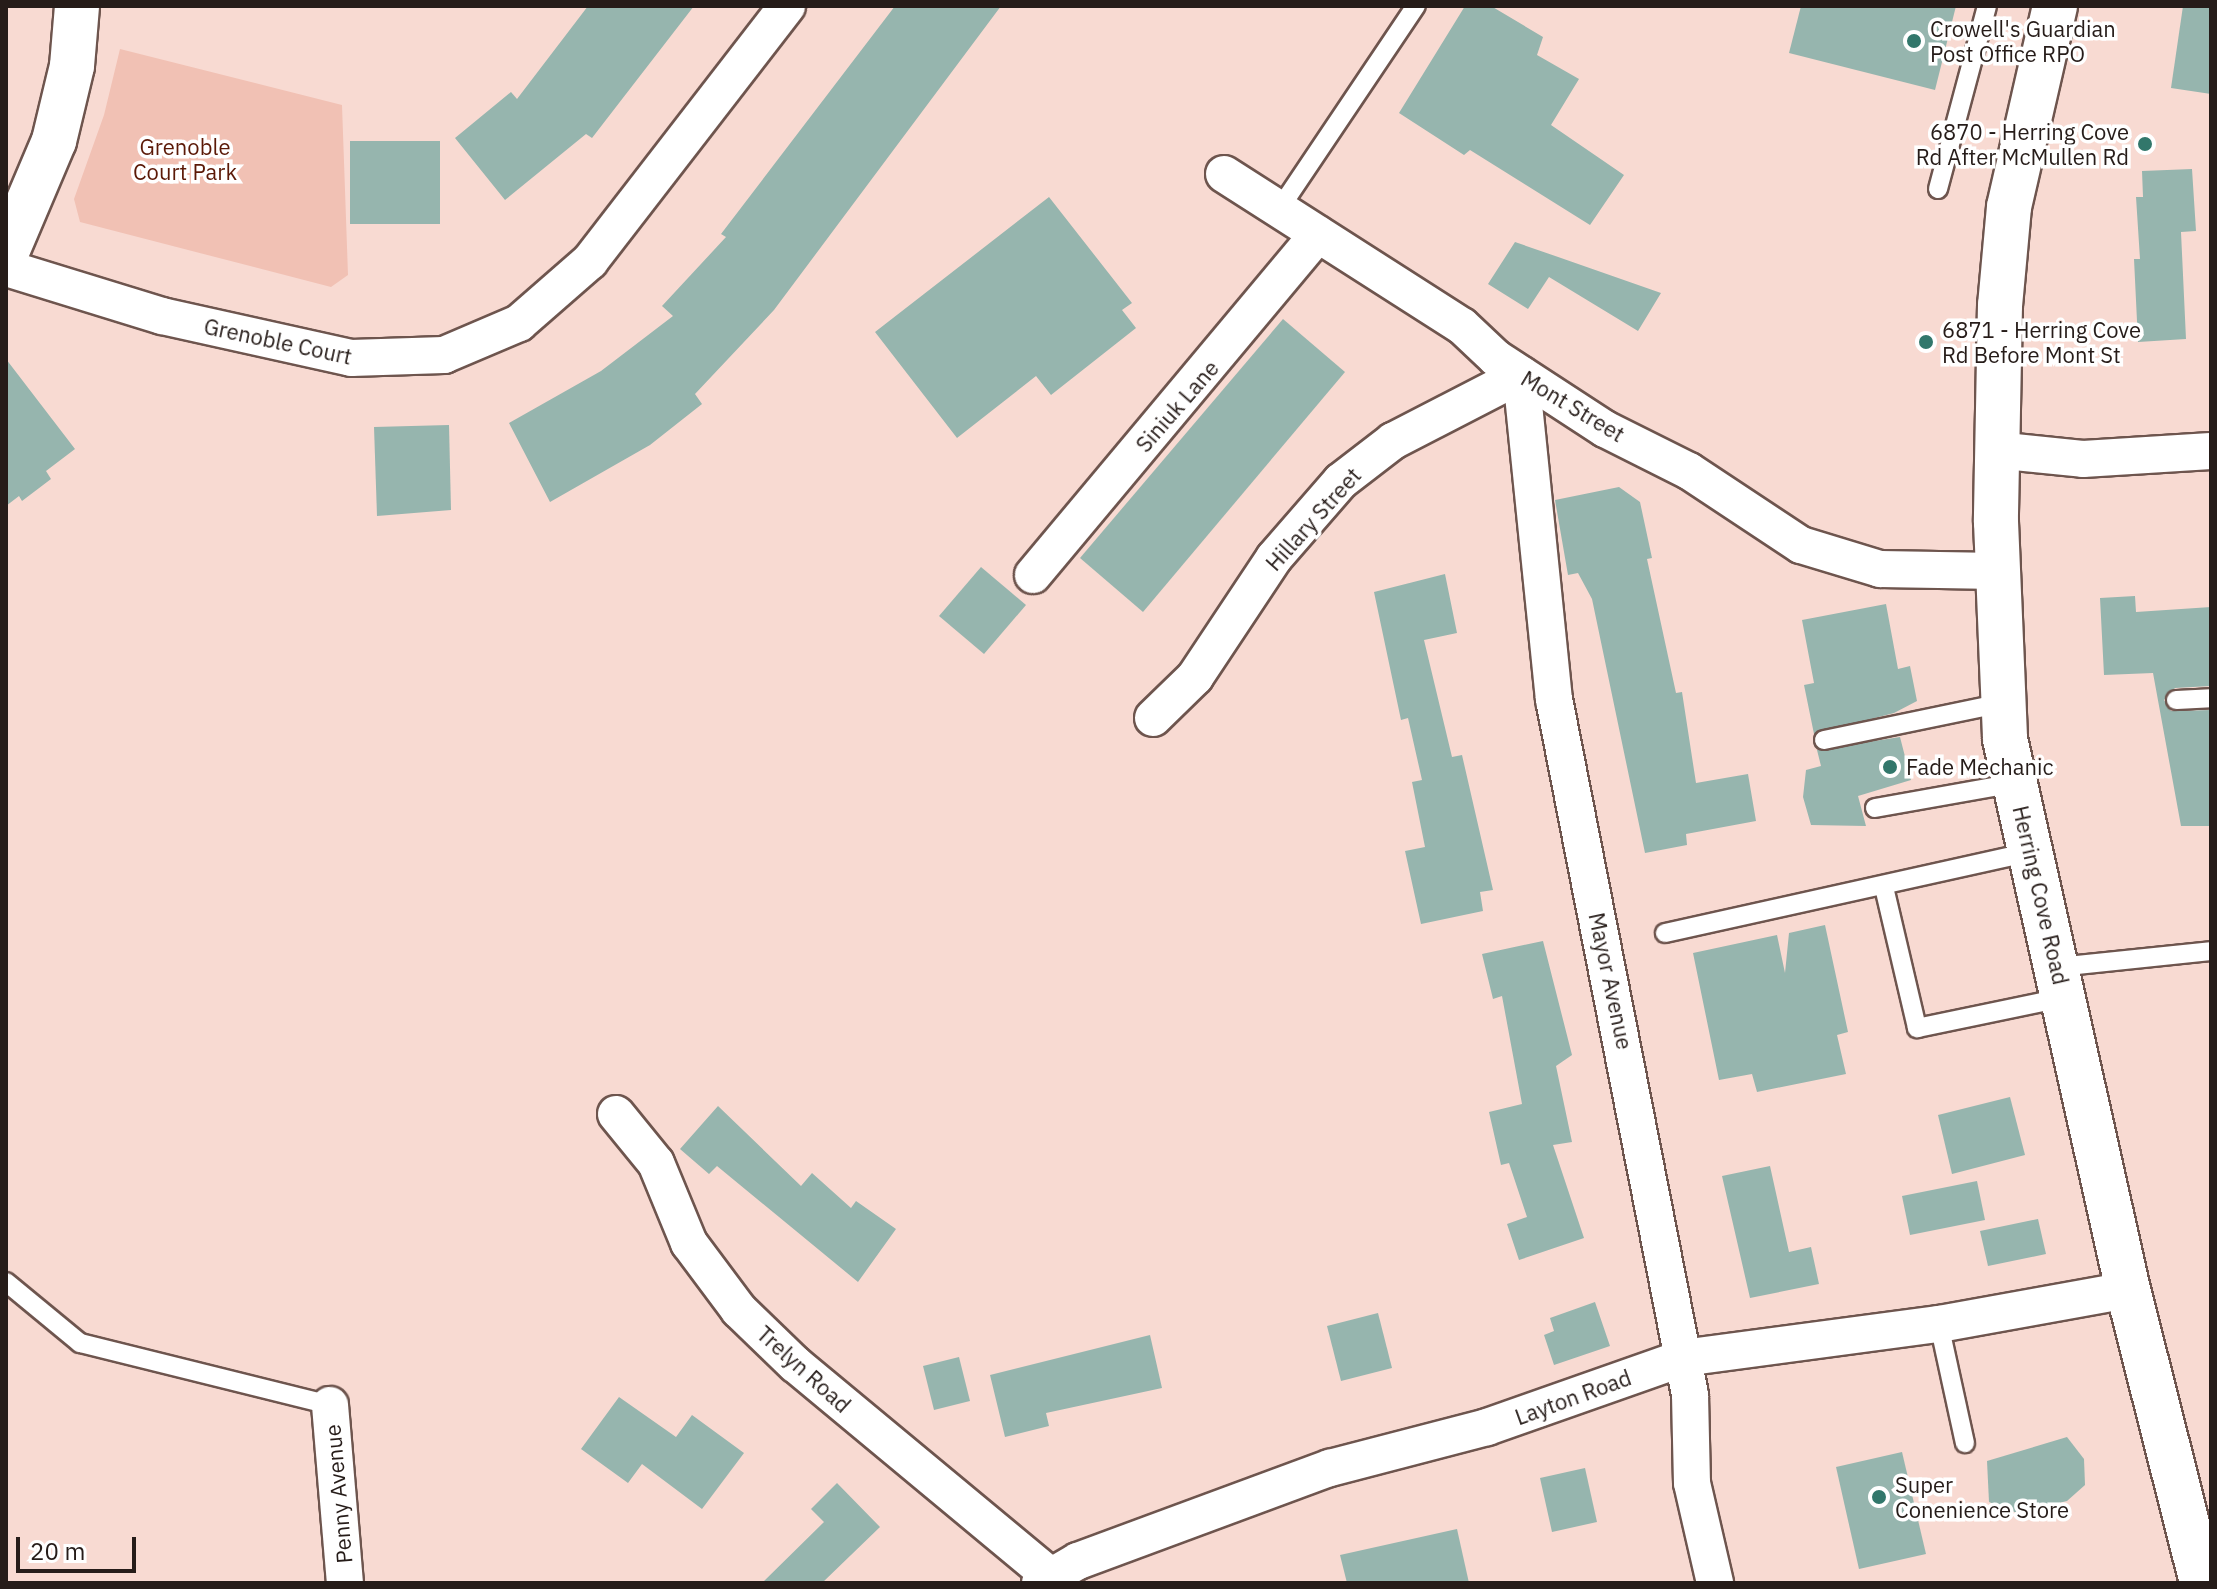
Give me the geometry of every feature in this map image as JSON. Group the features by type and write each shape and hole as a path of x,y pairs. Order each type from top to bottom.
{"main road":[{"path":"6,254 54,141 72,66 77,6"},
{"name":"Herring Cove Road","path":"2055,6 2009,207 1995,450 2003,703 2015,783 2128,1290 2202,1583"}],"street":[{"name":"Grenoble Court","path":"6,268 162,316 351,358 444,355 519,323 590,261 787,6"},
{"name":"Mont Street","path":"1224,174 1462,326 1521,375 1605,429 1709,483 1814,551 1880,569 1998,571"},
{"name":"Siniuk Lane","path":"1033,575 1318,234"},
{"name":"Hillary Street","path":"1153,718 1195,677 1267,569 1341,481 1393,441 1521,375"},
{"name":"Mayor Avenue","path":"1521,375 1554,699 1690,1395 1688,1439 1695,1508 1715,1583"},
{"path":"1995,450 2083,459 2211,451"},
{"name":"Trelyn Road","path":"616,1114 656,1163 689,1243 739,1310 795,1364 1045,1579"},
{"name":"Layton Road","path":"1045,1579 1330,1468 1487,1427 1683,1358 1939,1324 2128,1290"},
{"name":"Penny Avenue","path":"330,1405 345,1583"}],"lane":[{"path":"1278,211 1416,6"},
{"path":"1938,189 1987,6"},
{"path":"2176,700 2211,698"},
{"path":"1824,740 2003,703"},
{"path":"1875,808 2015,783"},
{"path":"1665,933 1884,887 2031,852"},
{"path":"1884,887 1917,1028 2061,982 2211,951"},
{"path":"6,1282 80,1343 330,1405"},
{"path":"1939,1324 1965,1443"}],"green space":[{"name":"Grenoble Court Park","path":"120,49 342,105 348,275 331,287 80,222 74,199 104,115"}],"building":[{"path":"588,6 694,6 592,138 586,134 505,200 455,138 511,92 517,99"},
{"path":"895,6 1001,6 774,310 695,394 702,404 650,445 550,502 509,423 601,371 673,316 662,306 726,237 721,234"},
{"path":"1465,6 1491,6 1543,37 1537,55 1579,79 1551,125 1624,175 1590,225 1470,150 1464,155 1399,113"},
{"path":"1801,6 1956,6 1935,90 1789,53"},
{"path":"2183,6 2211,6 2211,94 2171,88"},
{"path":"350,141 440,141 440,224 350,224"},
{"path":"2192,169 2196,231 2181,232 2186,339 2138,342 2134,259 2140,259 2136,197 2143,197 2142,171"},
{"path":"1049,197 1132,303 1122,310 1136,328 1051,395 1036,376 957,438 875,332"},
{"path":"1515,242 1661,293 1638,331 1549,277 1528,309 1488,284"},
{"path":"1283,319 1345,372 1143,612 1080,558"},
{"path":"6,359 75,449 46,471 51,479 22,501 19,496 6,506"},
{"path":"449,425 451,510 377,516 374,427"},
{"path":"1619,487 1640,502 1652,558 1647,559 1676,693 1682,692 1696,783 1748,774 1756,821 1686,834 1687,845 1645,853 1592,599 1578,573 1568,575 1555,500"},
{"path":"981,567 1026,605 984,654 939,616"},
{"path":"1445,574 1457,633 1424,640 1452,757 1462,755 1493,890 1480,892 1483,911 1421,924 1405,851 1425,847 1412,782 1422,780 1408,718 1401,720 1374,592"},
{"path":"2135,596 2136,612 2211,607 2211,686 2175,688 2164,700 2171,711 2211,710 2211,826 2181,826 2153,673 2104,675 2100,598"},
{"path":"1886,604 1898,669 1910,666 1917,701 1894,713 1814,734 1804,685 1814,683 1802,620"},
{"path":"1900,737 1911,780 1858,796 1866,826 1811,825 1803,797 1806,770 1821,766 1817,750"},
{"path":"1825,925 1848,1032 1837,1035 1846,1074 1757,1092 1752,1074 1719,1080 1693,953 1777,935 1785,973 1789,933"},
{"path":"1543,941 1572,1055 1556,1066 1572,1142 1553,1145 1584,1238 1519,1260 1507,1224 1527,1217 1509,1163 1501,1165 1489,1112 1522,1104 1502,996 1493,999 1482,954"},
{"path":"2010,1097 2025,1155 1952,1174 1938,1115"},
{"path":"718,1106 801,1186 812,1173 851,1208 856,1201 896,1229 858,1282 717,1166 709,1174 680,1149"},
{"path":"1770,1166 1789,1252 1811,1247 1819,1284 1750,1298 1722,1176"},
{"path":"1977,1181 1985,1220 1910,1235 1902,1196"},
{"path":"2038,1219 2046,1254 1988,1266 1980,1231"},
{"path":"1595,1302 1610,1346 1554,1365 1544,1335 1554,1331 1550,1318"},
{"path":"1378,1313 1392,1368 1341,1381 1327,1326"},
{"path":"1150,1335 1162,1388 1046,1413 1049,1426 1005,1437 990,1375"},
{"path":"959,1357 970,1401 934,1410 923,1366"},
{"path":"619,1397 676,1437 692,1415 744,1453 702,1509 642,1464 628,1483 581,1449"},
{"path":"2067,1437 2084,1459 2085,1485 2067,1501 2017,1513 1989,1502 1987,1461"},
{"path":"1902,1452 1926,1554 1859,1569 1836,1467"},
{"path":"1585,1468 1597,1522 1552,1532 1540,1478"},
{"path":"837,1483 880,1527 822,1583 762,1583 824,1522 811,1509"},
{"path":"1457,1529 1469,1583 1347,1583 1340,1555"}],"place":[{"name":"Crowell's Guardian Post Office RPO","path":"1914,41"},
{"name":"6870 - Herring Cove Rd After McMullen Rd","path":"2145,144"},
{"name":"6871 - Herring Cove Rd Before Mont St","path":"1926,342"},
{"name":"Fade Mechanic","path":"1890,767"},
{"name":"Super Conenience Store","path":"1879,1497"}]}
